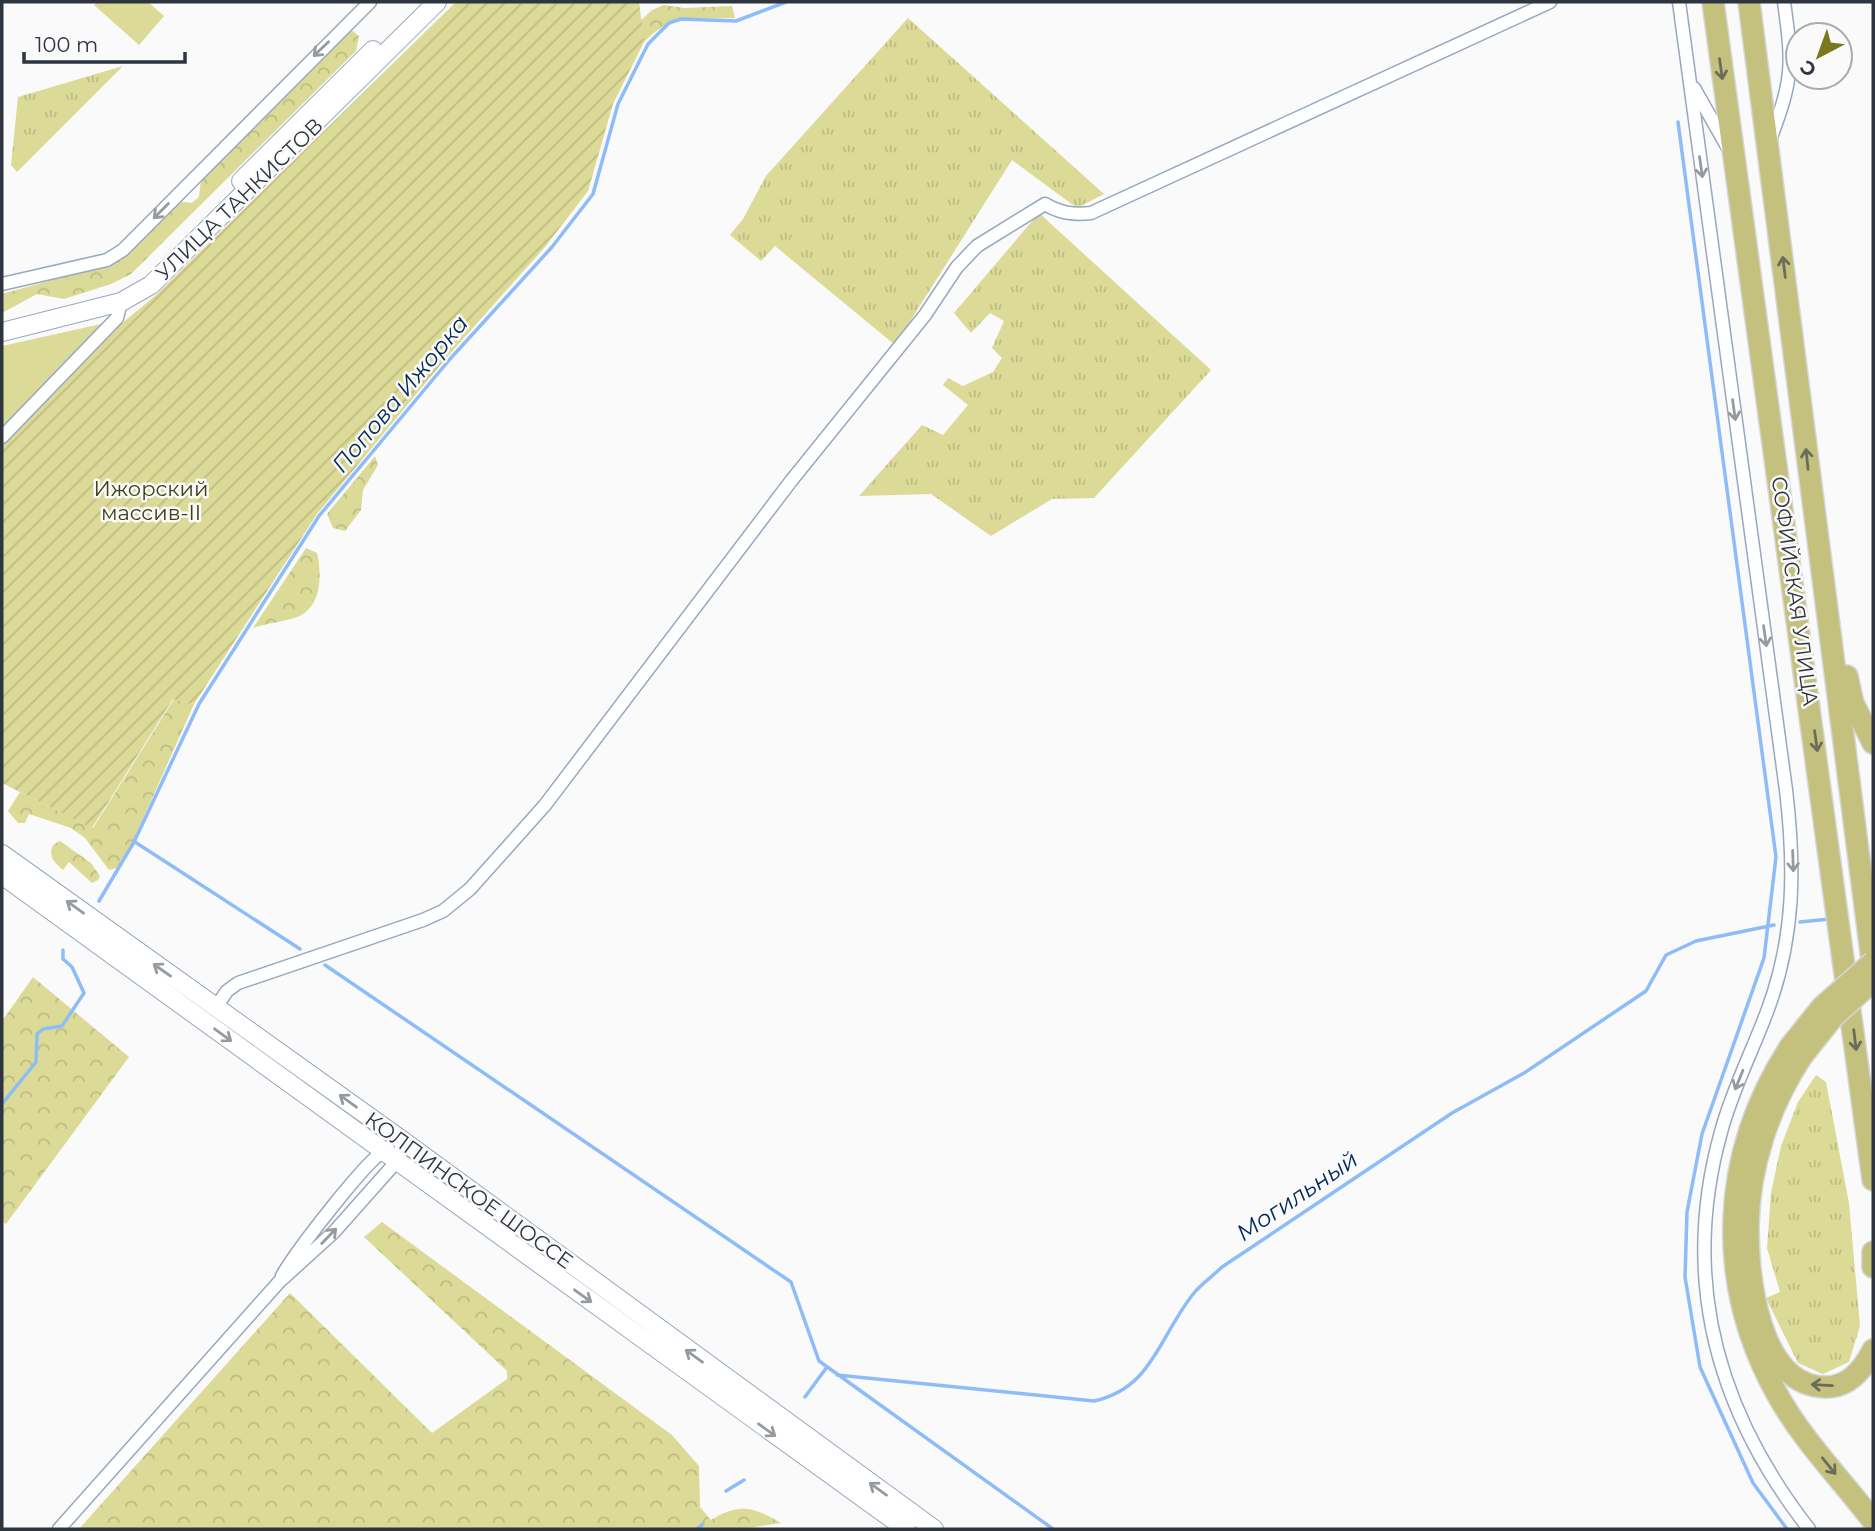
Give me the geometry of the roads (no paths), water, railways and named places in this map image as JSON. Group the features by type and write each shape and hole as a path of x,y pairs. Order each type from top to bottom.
{"main road":[{"name":"УЛИЦА ТАНКИСТОВ","path":"2,321 96,298 146,276 423,2"},
{"name":"УЛИЦА ТАНКИСТОВ","path":"2,332 121,302 143,290 170,268 408,38 437,2"},
{"name":"СОФИЙСКАЯ УЛИЦА","path":"1713,2 1753,306 1798,609 1873,1180"},
{"name":"СОФИЙСКАЯ УЛИЦА","path":"1749,2 1873,968"},
{"path":"1753,306 1766,323 1777,329 1788,323 1791,316"},
{"path":"1815,527 1832,579 1849,691 1873,743"},
{"name":"КОЛПИНСКОЕ ШОССЕ","path":"2,855 403,1141 934,1529"},
{"name":"КОЛПИНСКОЕ ШОССЕ","path":"2,875 906,1529"},
{"path":"1873,962 1822,1007 1796,1052 1768,1123 1754,1176 1749,1245 1756,1300 1773,1352 1782,1367 1802,1382 1829,1387 1844,1383 1857,1374 1873,1350"},
{"path":"1873,981 1771,1077 1754,1116 1739,1172 1733,1224 1739,1295 1749,1335 1778,1396 1818,1454 1873,1521"},
{"path":"1873,1252 1873,1267"}],"street":[{"path":"2,284 107,260 123,250 370,2"},
{"path":"216,1007 227,991 238,983 423,920 443,911 470,889 545,805 791,481 925,315 951,275 976,246 1045,204 1056,211 1075,215 1091,213 1550,2"},
{"path":"1679,2 1777,723 1794,879 1782,966 1769,1007 1732,1098 1713,1161 1705,1219 1704,1264 1713,1338 1738,1415 1772,1480 1808,1529"},
{"path":"1768,144 1790,80 1791,55 1784,2"},
{"path":"1688,75 1701,104 1733,155"},
{"path":"2,437 117,318 121,302"},
{"path":"59,1529 279,1282 325,1241 403,1141"}],"waterway":[{"name":"Попова Ижорка","path":"99,901 134,842 199,704 319,516 450,359 552,247 593,194 618,104 648,44 669,23 681,19 736,21 786,2"},
{"path":"1678,122 1776,857 1764,958 1702,1134 1687,1212 1685,1277 1700,1367 1753,1483 1787,1529"},
{"path":"135,842 300,949"},
{"path":"1800,922 1830,919"},
{"name":"Могильный","path":"837,1375 1094,1401 1114,1394 1130,1385 1142,1372 1194,1293 1222,1267 1452,1113 1524,1073 1646,991 1666,955 1696,941 1774,925"},
{"name":"Попова Ижорка","path":"2,1104 36,1062 37,1034 43,1029 62,1026 84,993 72,967 63,959 63,950"},
{"path":"325,965 791,1282 819,1361 1053,1529"},
{"path":"805,1397 827,1367"},
{"path":"726,1491 744,1480"},
{"name":"Могильный","path":"697,1529 703,1524"}],"park label":[{"name":"Ижорский массив-II","path":"151,500"}]}
